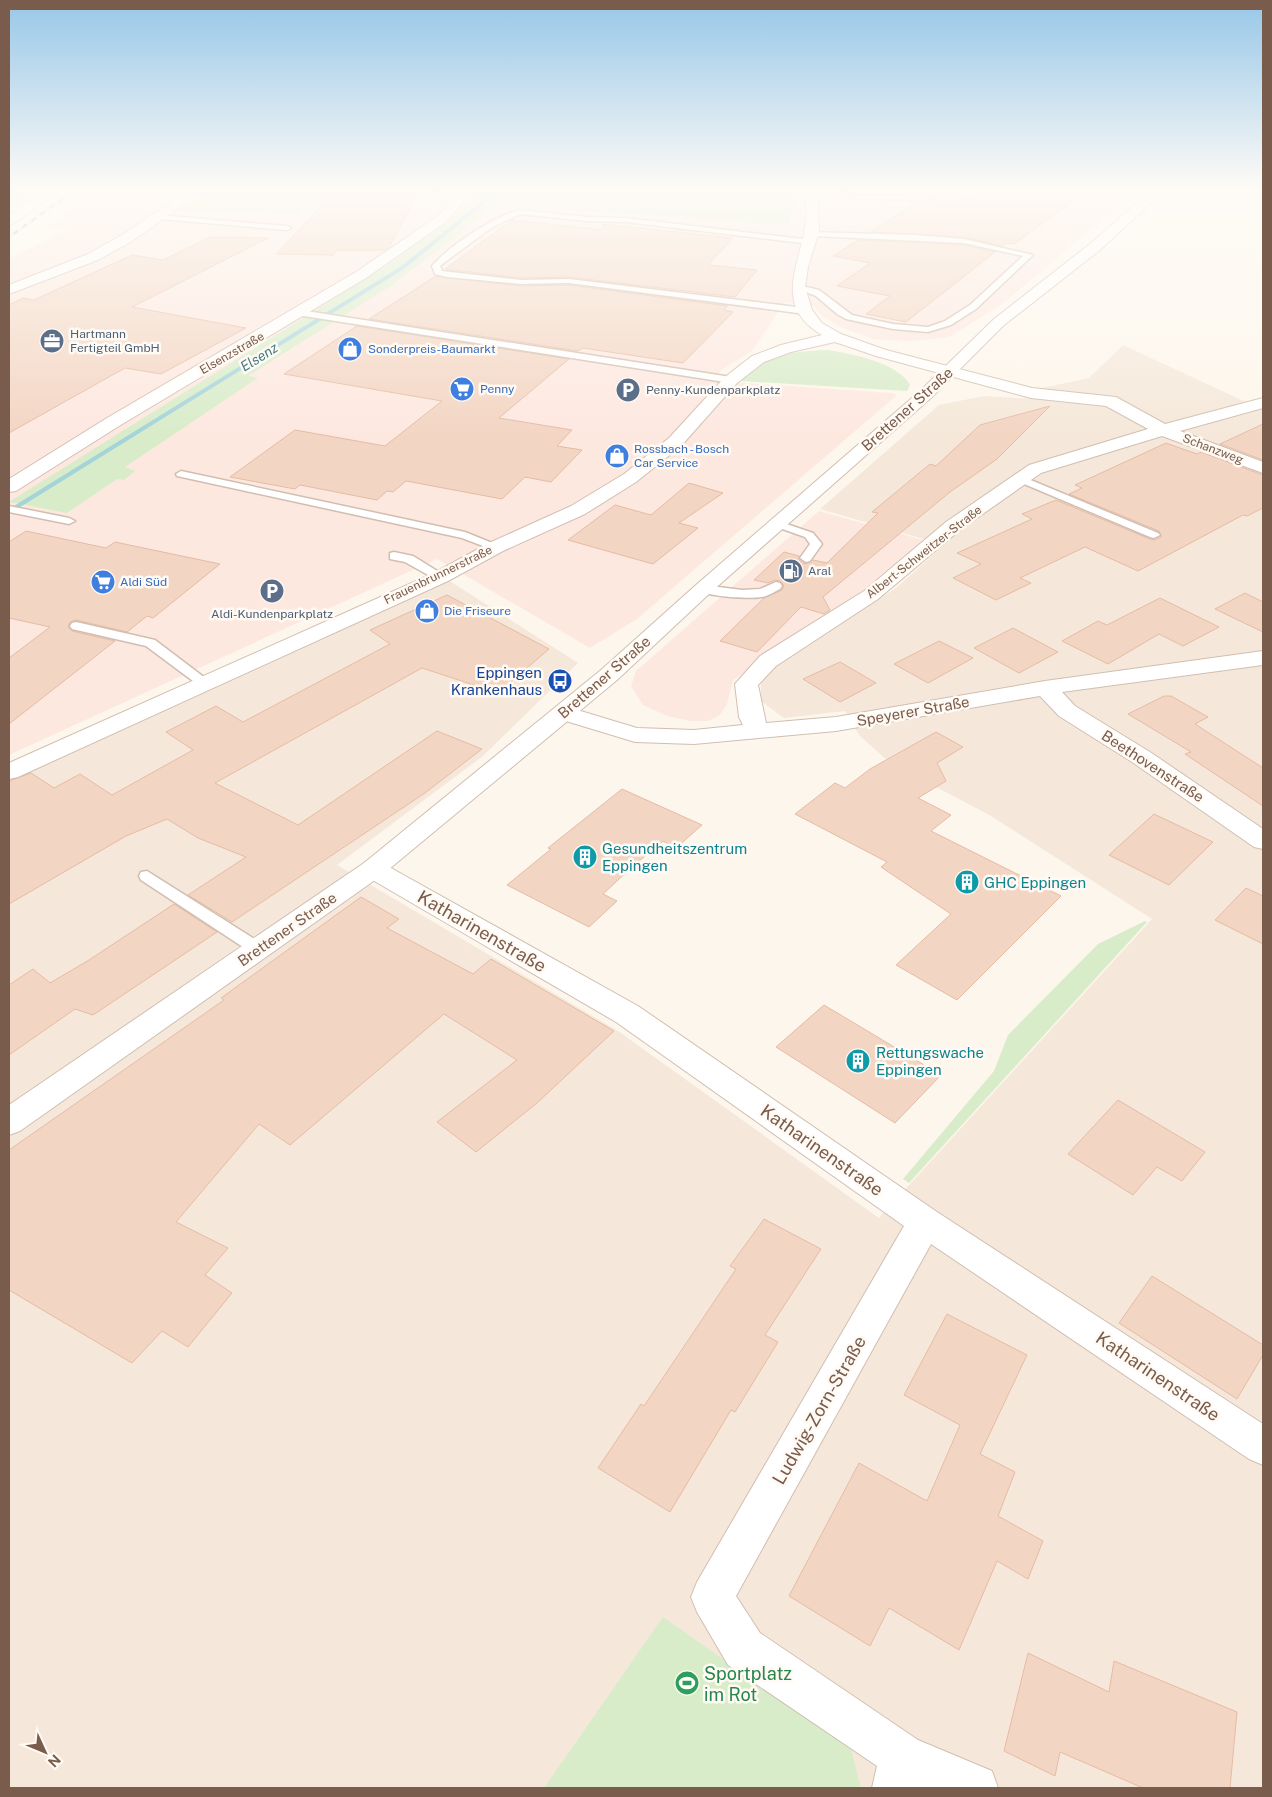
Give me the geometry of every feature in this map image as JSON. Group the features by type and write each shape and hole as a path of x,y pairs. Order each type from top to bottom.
{"street":[{"path":"9,290 56,271"},
{"name":"Elsenzstraße","path":"9,487 113,422 300,313 368,271"},
{"path":"800,271 798,287 804,311 817,326 836,337 881,353 1030,393 1110,401 1163,430"},
{"name":"Brettener Straße","path":"9,1122 372,869 564,713 926,394 999,322 1064,271"},
{"name":"Frauenbrunnerstraße","path":"9,772 441,577 496,547 578,510 630,478 675,442 731,380 758,359 786,348 836,337"},
{"name":"Albert-Schweitzer-Straße","path":"758,732 751,717 746,684 756,672 768,661 871,595 953,526 1035,469 1163,430 1263,403"},
{"name":"Schanzweg","path":"1163,430 1263,468"},
{"name":"Speyerer Straße","path":"564,713 635,735 694,737 758,732 836,724 1045,688 1263,658"},
{"name":"Beethovenstraße","path":"1045,688 1067,711 1141,757 1263,841"},
{"name":"Katharinenstraße","path":"372,869 627,1014 925,1222 1263,1446"},
{"name":"Ludwig-Zorn-Straße","path":"898,1772 744,1649 712,1598 925,1222"},
{"path":"898,1772 975,1788"}],"lane":[{"path":"438,271 447,275 521,282 569,281 804,311"},
{"path":"798,287 818,292 827,302 848,317 895,327 934,328 954,319 998,286 1014,271"},
{"path":"300,313 731,380"},
{"path":"181,474 465,535 496,547"},
{"path":"1021,479 1154,535"},
{"path":"9,509 69,520"},
{"path":"778,524 809,536 816,544 806,558"},
{"path":"394,556 409,559 441,577"},
{"path":"703,589 742,594 762,593 776,586"},
{"path":"76,626 150,643 206,684"},
{"path":"147,876 258,949"}],"shaded area":[{"path":"9,271 1042,271 1005,302 949,337 911,341 874,339 838,326 822,316 813,305 784,303 752,351 721,370 714,381 892,393 897,395 637,619 590,648 437,559 9,755"},
{"path":"1123,345 1263,410 1263,1788 9,1788 9,777 448,580 578,663 483,756 337,865 618,1031 879,1218 1152,919 991,816 889,762 859,735 845,711 784,718 761,701 761,676 781,661 896,588 944,545 820,509 939,405 984,396 1034,399 1042,388 1089,378"},
{"path":"819,511 923,540 838,611 733,680 727,704 720,715 708,721 690,721 667,716 643,705 631,686 636,671"}],"green space":[{"path":"379,271 410,271 392,285 248,376 258,378 125,467 135,471 124,480 117,479 67,513 9,502"},
{"path":"828,350 873,360 885,365 904,377 910,385 907,391 741,381 748,372 768,359 805,351"},
{"path":"1145,921 1147,922 909,1183 903,1179 994,1071 1008,1035 1098,944"},
{"name":"Sportplatz im Rot","path":"663,1617 851,1749 861,1788 544,1788"}],"building":[{"path":"97,271 203,271 132,307 246,328 161,374 125,368 9,433 9,305 23,298 34,300"},
{"path":"461,271 756,271 735,297 569,277 521,278"},
{"path":"859,271 971,271 906,322 866,314 890,296 837,286"},
{"path":"436,276 521,286 569,285 728,306 724,310 733,312 683,363 583,348 578,351 369,319"},
{"path":"357,326 569,359 499,418 572,430 557,446 582,450 551,482 525,477 502,499 406,481 393,492 387,491 377,500 300,485 295,489 230,477 295,430 385,446 442,401 284,374"},
{"path":"1050,406 997,459 950,492 823,597 830,610 824,614 801,607 757,652 720,641 764,598 782,590 784,585 780,581 775,580 768,583 754,580 784,552 799,556 799,560 805,564 813,560 827,563 878,513 872,512 930,464 936,466 980,425"},
{"path":"1263,424 1263,460 1220,444"},
{"path":"1166,443 1197,454 1201,452 1263,475 1263,508 1247,516 1243,515 1138,571 1085,547 1020,578 1031,583 996,600 953,578 981,564 957,553 1032,519 1022,514 1056,500 1150,539 1155,540 1161,537 1159,531 1069,494 1082,488 1075,485"},
{"path":"689,483 723,493 679,523 698,528 653,564 568,540 615,505 651,515"},
{"name":"Aldi Süd","path":"26,531 106,548 115,542 220,564 153,618 147,616 127,632 76,620 70,622 68,627 72,631 115,641 9,724 9,658 50,627 9,618 9,542"},
{"path":"1245,593 1263,602 1263,632 1215,609"},
{"path":"447,595 549,649 498,693 422,668 215,783 298,825 437,731 482,749 425,793 232,922 188,895 246,857 198,838 167,819 126,836 9,904 9,781 31,773 54,788 80,774 112,795 193,750 166,732 216,706 243,722 390,644 370,630"},
{"path":"1160,598 1219,627 1183,646 1159,634 1108,664 1062,641 1098,621 1107,625"},
{"path":"1013,628 1058,652 1019,673 974,648"},
{"path":"939,641 973,658 928,683 894,664"},
{"path":"840,662 876,683 840,702 803,679"},
{"path":"1164,696 1171,696 1208,717 1195,724 1263,768 1263,806 1185,754 1191,752 1128,714"},
{"name":"GHC Eppingen","path":"936,732 963,747 937,763 946,781 918,798 951,815 931,831 1061,896 957,1000 896,965 951,914 881,867 887,862 795,814 835,783 845,788 870,769"},
{"name":"Gesundheitszentrum Eppingen","path":"622,789 702,825 676,848 663,841 632,867 603,894 617,901 589,927 507,885 551,849 548,848"},
{"path":"1154,814 1213,842 1169,885 1109,855"},
{"path":"1246,888 1263,896 1263,944 1215,920"},
{"path":"361,897 399,919 387,928 473,974 491,959 614,1031 537,1103 476,1152 437,1122 517,1060 444,1014 290,1145 259,1124 176,1222 228,1248 205,1275 232,1293 188,1347 162,1331 132,1363 9,1290 9,1150 224,1000 221,998"},
{"path":"174,904 217,932 93,1015 75,1009 9,1055 9,985 33,969 50,983 89,960"},
{"name":"Rettungswache Eppingen","path":"824,1005 941,1075 895,1123 776,1047"},
{"path":"1118,1100 1205,1152 1182,1181 1157,1167 1133,1195 1068,1154"},
{"path":"764,1219 821,1249 765,1335 778,1342 735,1412 731,1410 670,1512 598,1468 641,1404 644,1406 736,1269 730,1266"},
{"path":"1152,1276 1263,1345 1263,1355 1237,1399 1119,1323"},
{"path":"947,1314 1027,1355 980,1454 1015,1472 998,1516 1043,1541 1028,1579 997,1561 959,1650 889,1608 870,1646 789,1596 859,1463 927,1501 960,1425 904,1395"},
{"path":"1028,1653 1109,1692 1114,1661 1237,1712 1230,1788 1143,1788 1060,1752 1055,1776 1004,1751"}],"waterway":[{"name":"Elsenz","path":"9,512 397,271"}],"place":[{"name":"Hartmann Fertigteil GmbH","path":"52,341"},
{"name":"Sonderpreis-Baumarkt","path":"350,349"},
{"name":"Penny","path":"462,389"},
{"name":"Penny-Kundenparkplatz","path":"628,390"},
{"name":"Rossbach - Bosch Car Service","path":"617,456"},
{"name":"Aral","path":"791,571"},
{"name":"Aldi Süd","path":"103,582"},
{"name":"Aldi-Kundenparkplatz","path":"272,591"},
{"name":"Die Friseure","path":"427,611"},
{"name":"Eppingen Krankenhaus","path":"560,681"},
{"name":"Gesundheitszentrum Eppingen","path":"585,857"},
{"name":"GHC Eppingen","path":"967,882"},
{"name":"Rettungswache Eppingen","path":"858,1061"},
{"name":"Sportplatz im Rot","path":"687,1683"}]}
